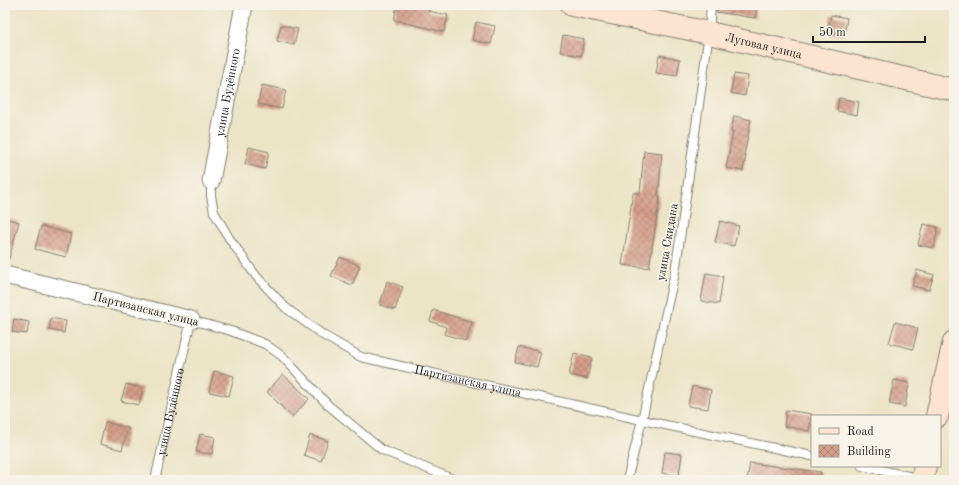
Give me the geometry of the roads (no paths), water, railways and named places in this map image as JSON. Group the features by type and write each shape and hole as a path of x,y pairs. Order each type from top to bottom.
{"street":[{"name":"улица Будённого","path":"210,181 244,5"},
{"name":"Луговая улица","path":"572,5 709,33 954,90"},
{"name":"Партизанская улица","path":"5,275 191,320"},
{"path":"936,415 954,342"}],"lane":[{"name":"улица Скидана","path":"627,480 675,272 709,33 711,5"},
{"name":"Партизанская улица","path":"210,181 214,212 229,238 256,276 286,308 323,335 361,357 642,420 811,456"},
{"name":"Партизанская улица","path":"191,320 230,331 265,344 282,356 328,405 382,450 455,480"},
{"name":"улица Будённого","path":"155,480 191,320"},
{"path":"868,467 924,476"}]}
